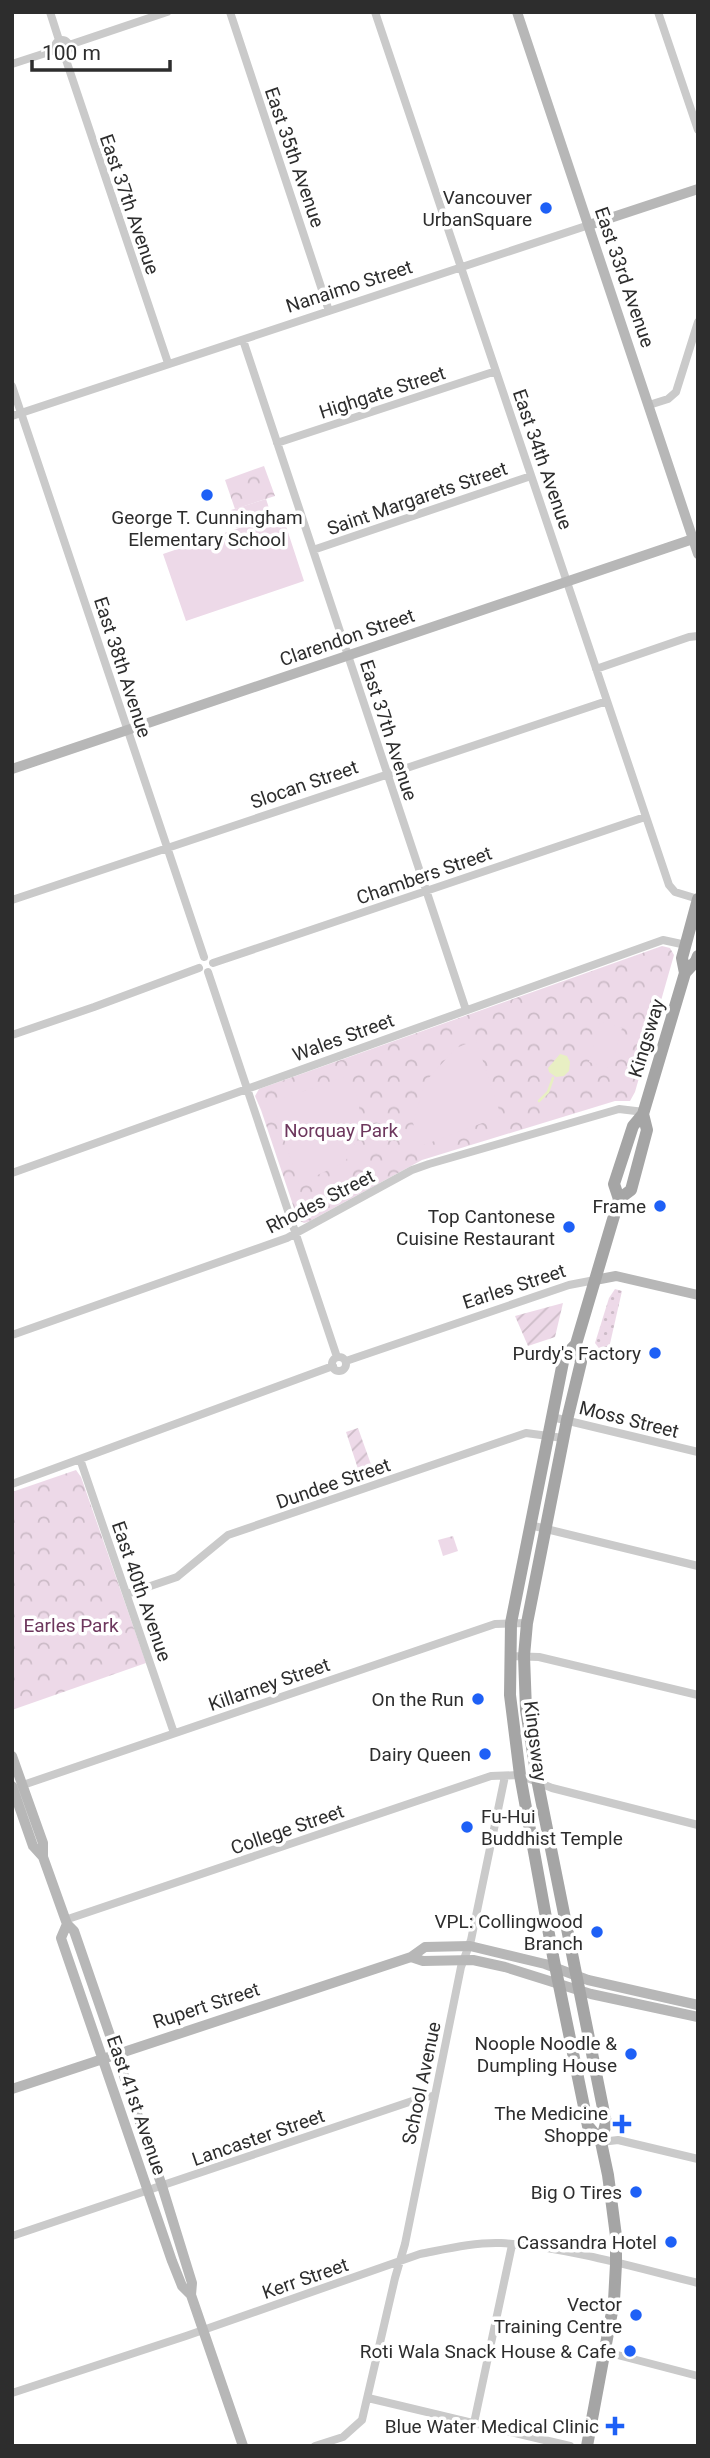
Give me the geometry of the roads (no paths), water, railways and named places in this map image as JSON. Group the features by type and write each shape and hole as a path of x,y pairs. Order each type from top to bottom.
{"main road":[{"name":"Kingsway","path":"685,973 682,958 698,899"},
{"name":"Kingsway","path":"601,2142 588,2126 520,1775 511,1713 511,1623 564,1357 576,1344 619,1199 614,1184 633,1126 644,1113 685,973 698,956"},
{"name":"Kingsway","path":"576,1344 581,1362 544,1528 527,1623 524,1656 526,1710 538,1784 606,2123 601,2142 612,2200 616,2264 614,2301 587,2446"}],"street":[{"path":"50,12 59,40"},
{"path":"69,45 140,17 167,12"},
{"name":"East 35th Avenue","path":"230,12 329,311"},
{"name":"East 34th Avenue","path":"375,12 645,817 671,888 682,895 698,899"},
{"name":"East 33rd Avenue","path":"517,12 698,554"},
{"path":"658,12 698,130"},
{"path":"59,40 66,41 69,45"},
{"path":"55,50 59,40"},
{"path":"55,50 58,54 64,54 68,52 69,45"},
{"path":"12,64 55,50"},
{"name":"East 37th Avenue","path":"64,54 168,363"},
{"name":"Nanaimo Street","path":"17,414 698,189"},
{"path":"649,405 668,399 676,392 698,322"},
{"name":"East 37th Avenue","path":"243,340 466,1010"},
{"name":"Highgate Street","path":"277,443 496,371"},
{"name":"East 38th Avenue","path":"12,386 17,414 204,957"},
{"name":"Saint Margarets Street","path":"313,550 531,476"},
{"name":"Clarendon Street","path":"12,769 693,539"},
{"path":"596,669 698,636"},
{"name":"Slocan Street","path":"12,900 607,701"},
{"name":"Chambers Street","path":"213,963 645,817"},
{"name":"Wales Street","path":"12,1173 663,940 686,944"},
{"path":"204,957 211,959 213,963 208,972 199,968 198,962 204,957"},
{"path":"12,1035 199,968"},
{"path":"208,972 337,1357"},
{"name":"Rhodes Street","path":"12,1335 296,1234 412,1170 429,1164 619,1109 644,1113"},
{"name":"Earles Street","path":"346,1361 569,1284 615,1276 698,1295"},
{"path":"332,1366 336,1370 343,1370 346,1366 342,1357 337,1357"},
{"path":"332,1366 337,1357"},
{"path":"12,1484 332,1366"},
{"name":"Moss Street","path":"552,1417 698,1452"},
{"name":"Dundee Street","path":"127,1594 177,1577 228,1535 526,1433 563,1438"},
{"name":"East 40th Avenue","path":"80,1459 174,1733"},
{"path":"530,1525 698,1566"},
{"name":"Killarney Street","path":"15,1787 495,1624 527,1623"},
{"path":"509,1656 550,1659 698,1695"},
{"name":"East 41st Avenue","path":"12,1756 15,1787 43,1843 43,1857 66,1922 74,1931 162,2186 192,2283 191,2295 243,2446"},
{"path":"520,1775 538,1784 698,1825"},
{"name":"College Street","path":"66,1922 491,1776 520,1775"},
{"name":"School Avenue","path":"315,2446 343,2437 362,2420 401,2261 434,2097 464,1960 470,1946 505,1776"},
{"name":"East 41st Avenue","path":"66,1922 61,1938 182,2286 191,2295"},
{"name":"Rupert Street","path":"12,2089 411,1957 425,1947 470,1946 509,1954 576,1976 698,2005"},
{"name":"Rupert Street","path":"411,1957 423,1961 464,1960 505,1967 579,1990 698,2017"},
{"name":"Lancaster Street","path":"12,2236 427,2096 434,2097"},
{"path":"601,2142 618,2140 698,2158"},
{"name":"Kerr Street","path":"12,2393 420,2254 449,2249 498,2243 558,2250 698,2283"},
{"path":"474,2423 512,2245"},
{"path":"606,2352 698,2376"},
{"path":"368,2398 570,2446"}],"waterway":[{"path":"539,1101 548,1092 553,1078"}],"place":[{"name":"Vancouver UrbanSquare","path":"546,208"},
{"name":"George T. Cunningham Elementary School","path":"207,495"},
{"name":"Frame","path":"660,1206"},
{"name":"Top Cantonese Cuisine Restaurant","path":"569,1227"},
{"name":"Purdy's Factory","path":"655,1353"},
{"name":"On the Run","path":"478,1699"},
{"name":"Dairy Queen","path":"485,1754"},
{"name":"Fu-Hui Buddhist Temple","path":"467,1827"},
{"name":"VPL: Collingwood Branch","path":"597,1932"},
{"name":"Noople Noodle & Dumpling House","path":"631,2054"},
{"name":"The Medicine Shoppe","path":"622,2124"},
{"name":"Big O Tires","path":"636,2192"},
{"name":"Cassandra Hotel","path":"671,2242"},
{"name":"Vector Training Centre","path":"636,2315"},
{"name":"Roti Wala Snack House & Cafe","path":"630,2351"},
{"name":"Blue Water Medical Clinic","path":"615,2426"}],"park label":[{"name":"Norquay Park","path":"341,1130"},
{"name":"Earles Park","path":"71,1625"}]}
